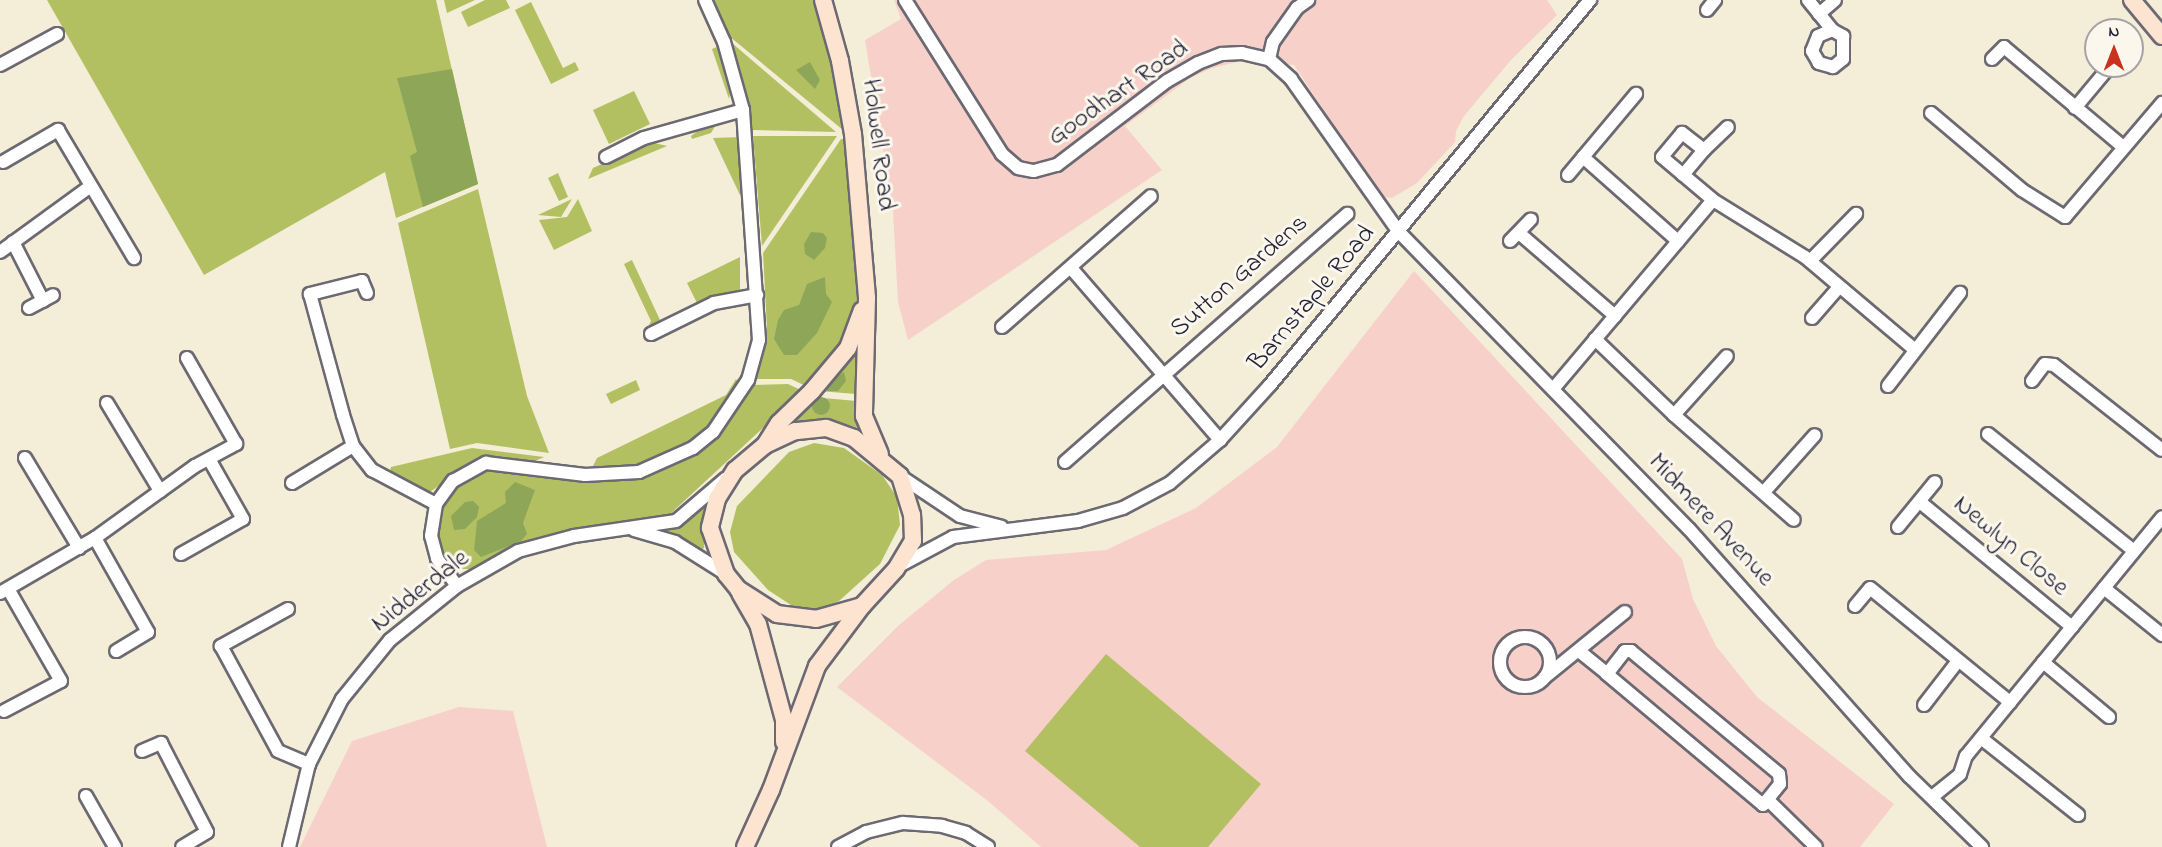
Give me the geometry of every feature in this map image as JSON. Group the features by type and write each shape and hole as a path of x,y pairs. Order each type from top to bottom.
{"street":[{"path":"457,586 436,558 431,536 436,504 453,481 486,463 613,476 639,472 693,448 712,432 748,380 759,340 743,110 724,42 705,0"},
{"name":"Holwell Road","path":"823,0 840,61 853,134 867,298 864,416 872,441 884,459"},
{"name":"Goodhart Road","path":"905,0 1002,154 1018,168 1034,171 1057,165 1167,81 1198,63 1222,54 1242,53 1269,60 1291,79 1399,232"},
{"path":"1269,60 1273,42 1297,8 1308,0"},
{"name":"Barnstaple Road","path":"896,569 924,550 953,537 1005,528 1078,520 1123,508 1170,483 1220,440 1399,232 1590,0"},
{"path":"1808,0 1832,30"},
{"path":"1819,14 1835,0"},
{"path":"2132,0 2162,36"},
{"path":"0,65 57,34"},
{"path":"1992,60 2004,47 2123,147"},
{"path":"2075,108 2100,78"},
{"path":"1568,175 1636,94"},
{"path":"1931,113 2022,190 2065,217 2162,103"},
{"path":"606,157 644,138 743,110"},
{"path":"1683,175 1704,150 1728,128"},
{"path":"3,162 58,130 134,258"},
{"path":"1704,150 1682,133 1662,157 1713,200 1810,261 1915,350"},
{"path":"1583,157 1678,241"},
{"path":"0,252 91,186"},
{"path":"1002,327 1151,196"},
{"path":"1554,387 1713,200"},
{"name":"Sutton Gardens","path":"1065,462 1347,214"},
{"path":"1810,261 1856,214"},
{"path":"1531,219 1514,237 1615,316"},
{"name":"Midmere Avenue","path":"1399,232 1554,387 1689,529 1932,798 1982,847"},
{"path":"13,242 48,298 29,308"},
{"name":"Sutton Gardens","path":"1071,268 1220,440"},
{"path":"367,293 363,281 310,294 353,446 372,470 436,504"},
{"path":"1812,318 1839,286"},
{"path":"1888,386 1960,293"},
{"path":"651,334 714,303 757,295"},
{"name":"Holwell Road","path":"765,446 779,423 848,348 867,298"},
{"path":"1595,339 1674,415 1794,520"},
{"path":"1674,415 1727,356"},
{"path":"4,711 61,681 4,591 95,538 160,491 236,444 188,358"},
{"path":"2032,381 2045,364 2054,365 2162,450"},
{"path":"107,403 160,491"},
{"path":"745,847 784,752 817,666 862,606 896,569 913,541 912,516 900,476 884,459 854,438 826,428 795,431 765,446 735,470 717,499 710,528 726,574 738,589 758,624 784,720 784,752"},
{"path":"1988,434 2134,551"},
{"path":"1764,492 1815,435"},
{"path":"292,483 353,446"},
{"path":"25,458 79,548"},
{"path":"181,554 243,519 209,459"},
{"name":"Nidderdale","path":"289,847 309,764 342,699 390,640 457,586 518,551 574,536 630,530 676,521 735,470"},
{"name":"Barnstaple Road","path":"900,476 960,516 1005,528"},
{"name":"Newlyn Close","path":"1898,527 1935,482"},
{"name":"Newlyn Close","path":"1920,501 2072,627"},
{"name":"Newlyn Close","path":"1932,798 1960,774 1966,756 2162,517"},
{"name":"Nidderdale","path":"630,530 675,542 726,574"},
{"path":"95,538 148,632 116,651"},
{"path":"1855,606 1870,588 2010,702"},
{"name":"Newlyn Close","path":"2104,588 2162,634"},
{"path":"738,589 777,614 816,619 862,606"},
{"path":"288,609 221,646 278,752 309,764"},
{"path":"1544,678 1550,663 1540,642 1516,638 1503,649 1500,666 1508,681 1523,687 1544,678 1580,651 1625,612"},
{"path":"1580,651 1607,674 1763,805 1780,784 1779,774 1631,651 1625,651 1607,674"},
{"path":"1924,705 1958,661"},
{"path":"2043,662 2109,717"},
{"path":"1981,738 2078,815"},
{"path":"142,751 161,742 207,832 182,847"},
{"path":"86,796 115,847"},
{"path":"1768,800 1816,847"},
{"path":"838,847 866,832 903,823 942,826 966,833 988,847"}],"shaded area":[{"path":"894,0 1547,0 1557,15 1511,60 1464,116 1456,131 1455,142 1417,183 1392,198 1380,196 1294,65 1245,60 1212,68 1190,78 1125,126 1162,170 908,340 898,302 893,211 865,40 901,19"},
{"path":"1414,271 1682,559 1693,599 1716,646 1757,697 1894,804 1860,847 1041,847 988,801 837,687 899,625 954,580 986,560 1106,550 1196,508 1277,447"},
{"path":"459,707 513,711 547,847 300,847 352,741"}],"green space":[{"path":"47,0 436,0 478,184 396,218 385,172 204,275"},
{"path":"444,0 475,0 447,13"},
{"path":"485,0 506,0 510,8 468,27 461,12"},
{"path":"711,0 818,0 843,130 729,36"},
{"path":"531,2 563,68 575,62 579,70 551,84 515,10"},
{"path":"732,43 836,132 752,130"},
{"path":"719,46 731,87 729,99 712,49"},
{"path":"810,62 820,80 815,89 796,70"},
{"path":"452,69 478,184 423,207 410,156 417,152 397,78"},
{"path":"634,91 650,124 609,144 593,110"},
{"path":"717,123 711,133 692,139 691,136 703,127"},
{"path":"753,136 837,136 762,246"},
{"path":"742,137 742,189 740,195 713,138"},
{"path":"841,139 844,139 848,165 859,290 848,336 808,387 791,379 756,379 767,328 763,253"},
{"path":"650,142 667,146 588,179 593,168"},
{"path":"558,173 568,197 559,201 548,178"},
{"path":"478,189 527,396 549,453 477,443 450,449 398,223"},
{"path":"572,199 561,217 538,215"},
{"path":"578,199 592,231 554,250 539,220 567,217"},
{"path":"811,232 823,233 827,238 825,248 814,260 805,254 804,244"},
{"path":"740,257 740,290 697,303 687,283"},
{"path":"632,260 660,320 653,324 649,325 651,321 624,264"},
{"path":"825,277 826,294 832,302 817,333 797,355 784,355 774,339 778,320 784,310 799,305 807,284"},
{"path":"858,335 862,355 857,355 856,394 819,391"},
{"path":"844,372 846,381 838,391 827,391 829,382"},
{"path":"736,379 739,383 716,418 678,450 628,467 598,469 593,466 597,458 726,395"},
{"path":"636,380 640,390 611,404 606,394"},
{"path":"788,384 803,391 668,516 556,534 522,544 470,569 456,569 445,562 437,526 444,502 459,483 497,468 596,481 654,473 683,461 712,440 736,413 752,385"},
{"path":"812,397 857,401 859,428 832,420 810,419 789,425 788,421"},
{"path":"821,397 827,400 830,406 827,412 821,415 815,412 812,406 815,400"},
{"path":"814,443 844,448 882,475 897,497 900,525 880,564 839,601 820,610 794,607 768,590 734,552 730,532 737,506 789,452"},
{"path":"472,448 544,457 535,461 497,456 475,460 430,492 389,475 391,467"},
{"path":"515,482 535,490 523,523 527,534 521,541 481,557 474,550 477,521 506,503 505,492"},
{"path":"473,501 479,507 477,517 465,529 454,530 451,516 465,502"},
{"path":"704,506 704,548 699,551 663,532 663,529"},
{"path":"1106,654 1261,784 1208,847 1140,847 1025,751"}]}
